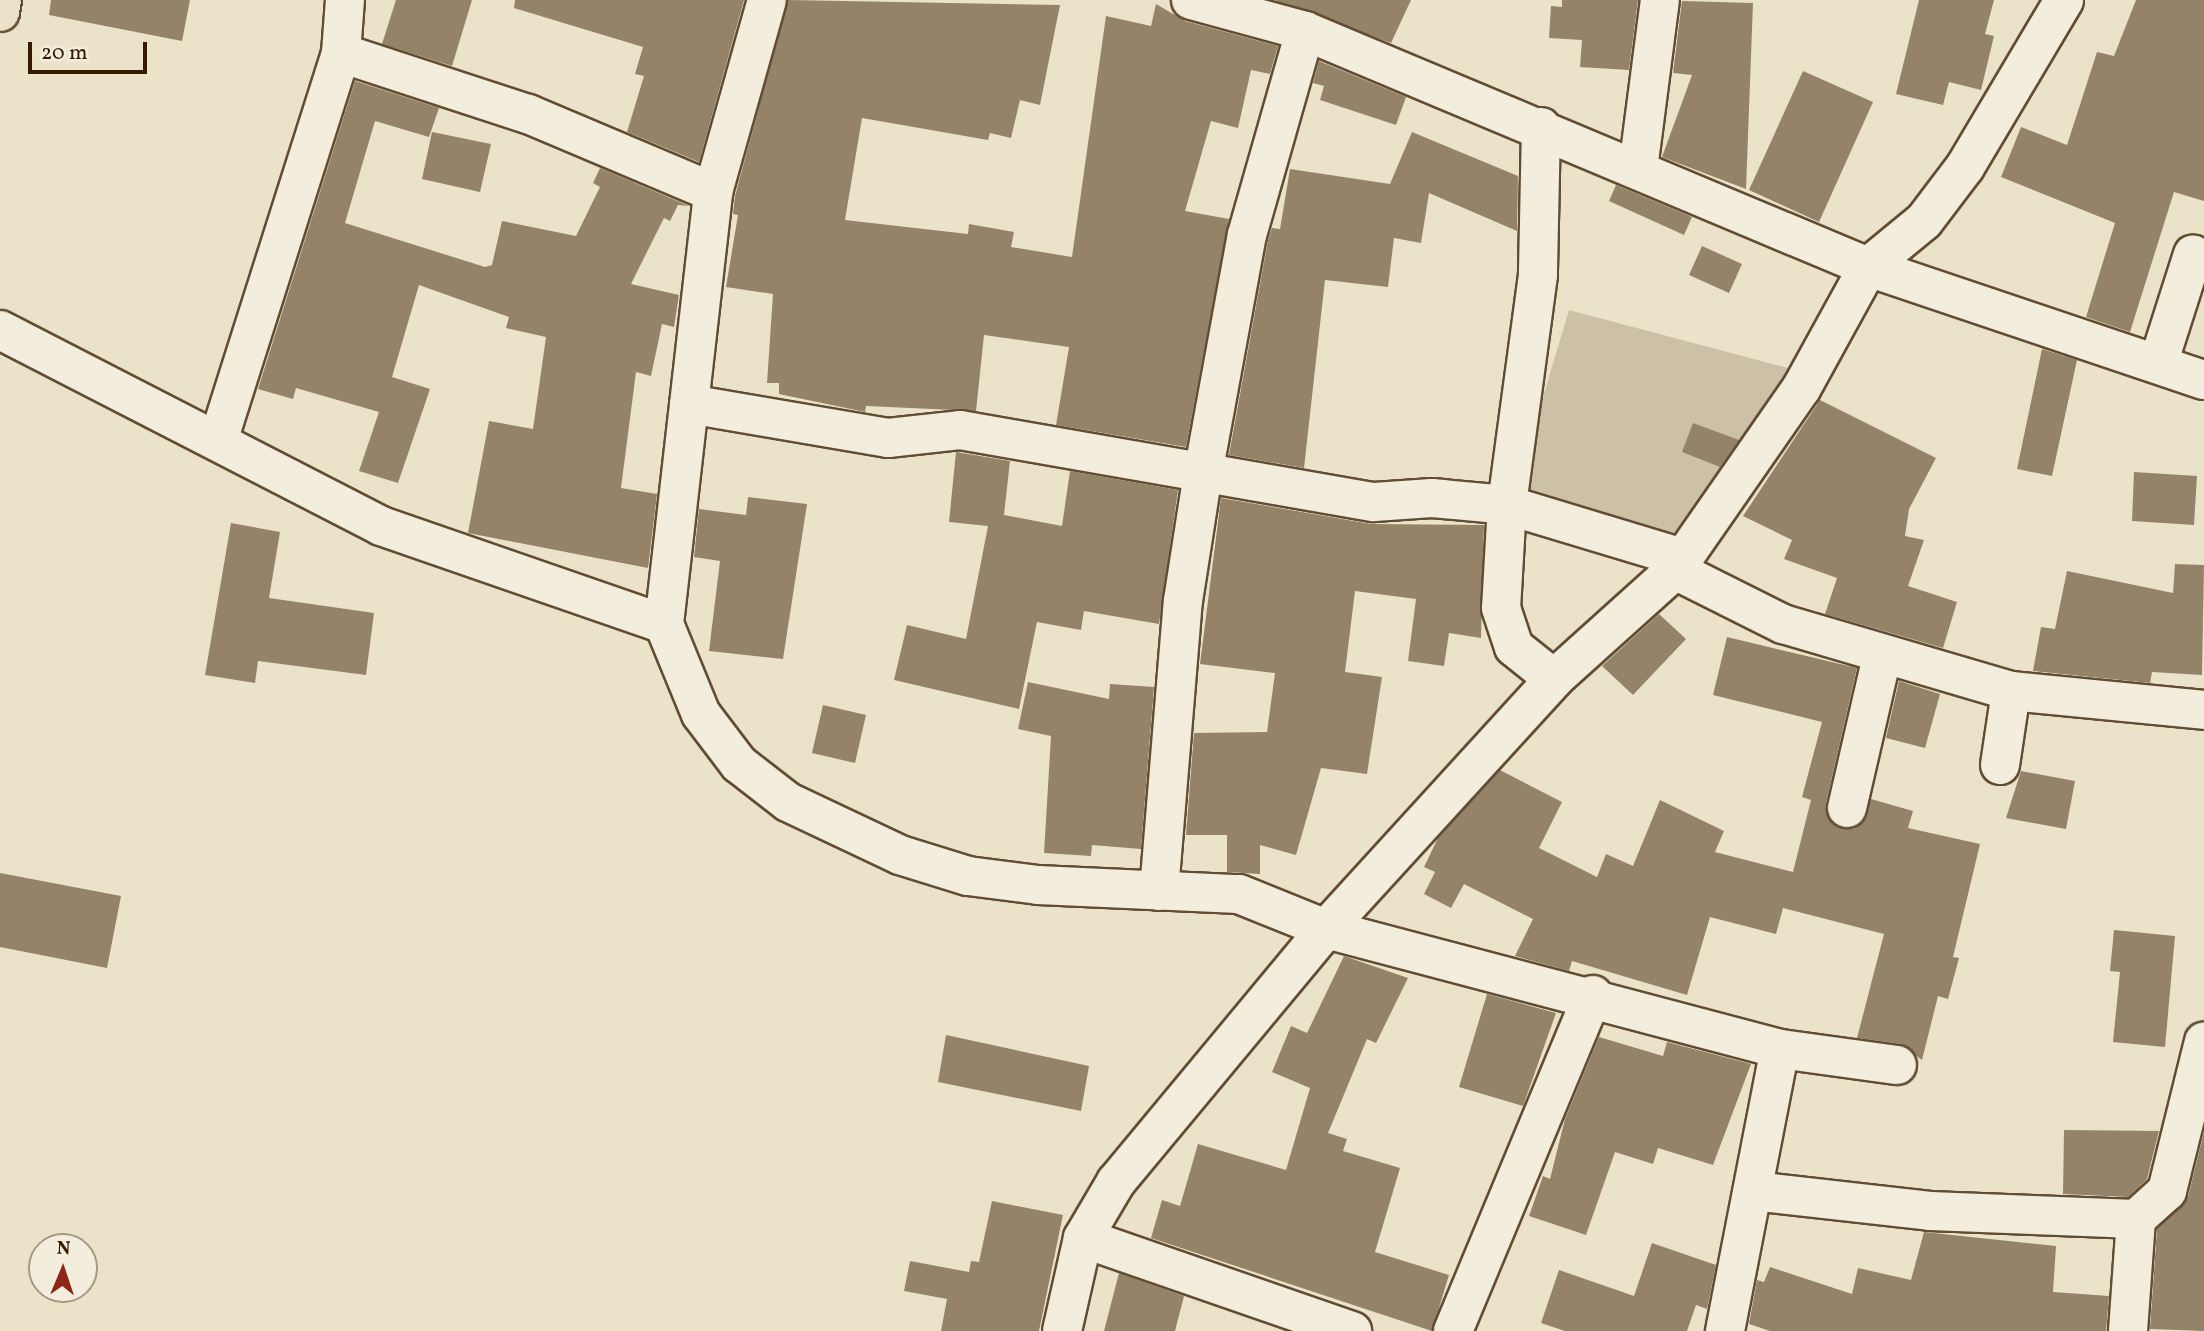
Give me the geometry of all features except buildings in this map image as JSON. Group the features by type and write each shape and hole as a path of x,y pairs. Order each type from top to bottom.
{"main road":[{"path":"0,12 2,0"}],"street":[{"path":"218,441 341,53 345,0"},
{"path":"767,0 713,192 664,624 701,714 739,764 839,831 968,876 1159,891 1239,894 1326,929 1593,995 1780,1049 1897,1065"},
{"path":"1191,0 1305,31 1541,127 1868,267 2204,380"},
{"path":"1638,169 1660,0"},
{"path":"1062,1331 1083,1238 1116,1182 1326,929 1554,679 1679,564 1801,389 1868,267 1924,221 1965,167 2064,0"},
{"path":"1159,891 1183,601 1203,474 1247,235 1305,31"},
{"path":"341,53 528,114 713,192"},
{"path":"1541,127 1538,275 1507,505 1501,608 1506,632 1525,659 1554,679"},
{"path":"2158,364 2193,254"},
{"path":"0,330 381,526 664,624"},
{"path":"689,404 888,438 960,430 1374,502 1432,498 1507,505 1679,564 1783,624 1882,656 2011,691 2204,710"},
{"path":"1847,808 1882,656"},
{"path":"2000,765 2011,691"},
{"path":"1453,1331 1593,995"},
{"path":"1752,1191 1930,1211 2136,1219 2160,1203 2189,1172 2204,1041"},
{"path":"1725,1331 1780,1049"},
{"path":"2128,1331 2136,1219"},
{"path":"1083,1238 1352,1331"}],"shaded area":[{"path":"1569,310 1788,368 1688,549 1514,494"}]}
